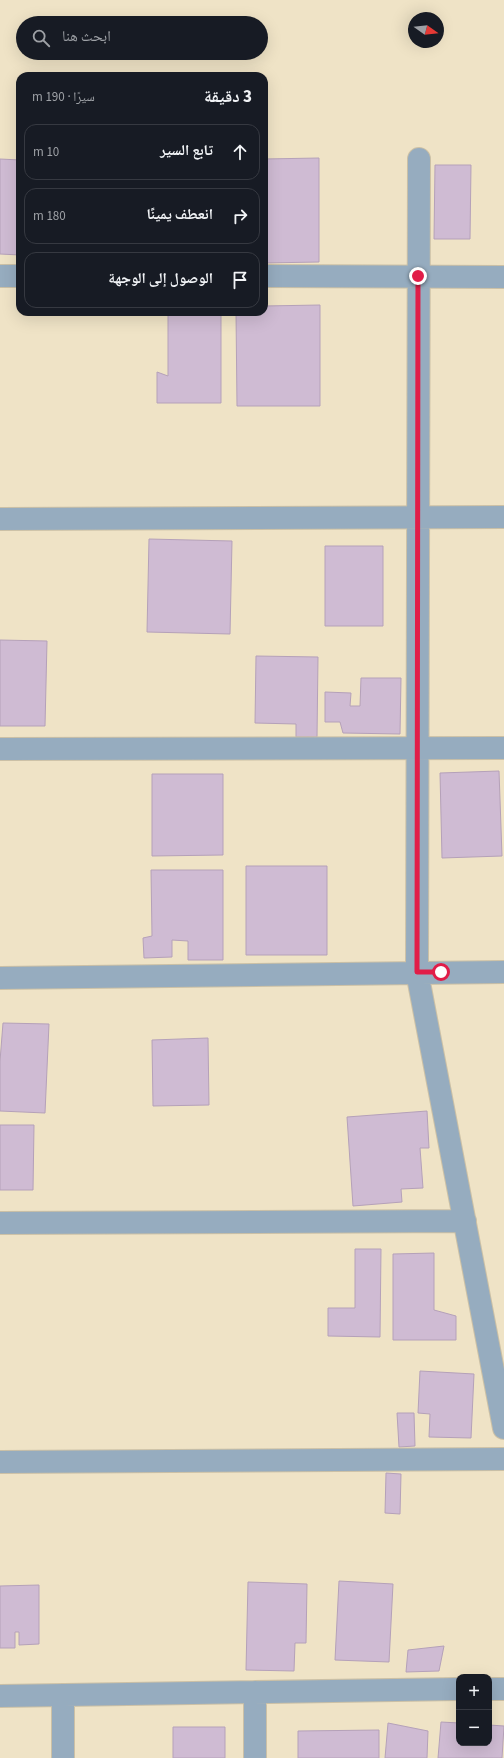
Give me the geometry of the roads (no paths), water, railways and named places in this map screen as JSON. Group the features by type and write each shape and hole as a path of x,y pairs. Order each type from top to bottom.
{"street":[{"path":"419,159 417,972 504,1428"},
{"path":"0,276 16,276"},
{"path":"268,276 504,276"},
{"path":"0,519 504,517"},
{"path":"0,749 504,748"},
{"path":"0,978 504,972"},
{"path":"0,1223 465,1221"},
{"path":"0,1462 504,1459"},
{"path":"0,1696 456,1689"},
{"path":"492,1689 504,1689"},
{"path":"255,1692 255,1758"},
{"path":"63,1695 63,1758"}]}
